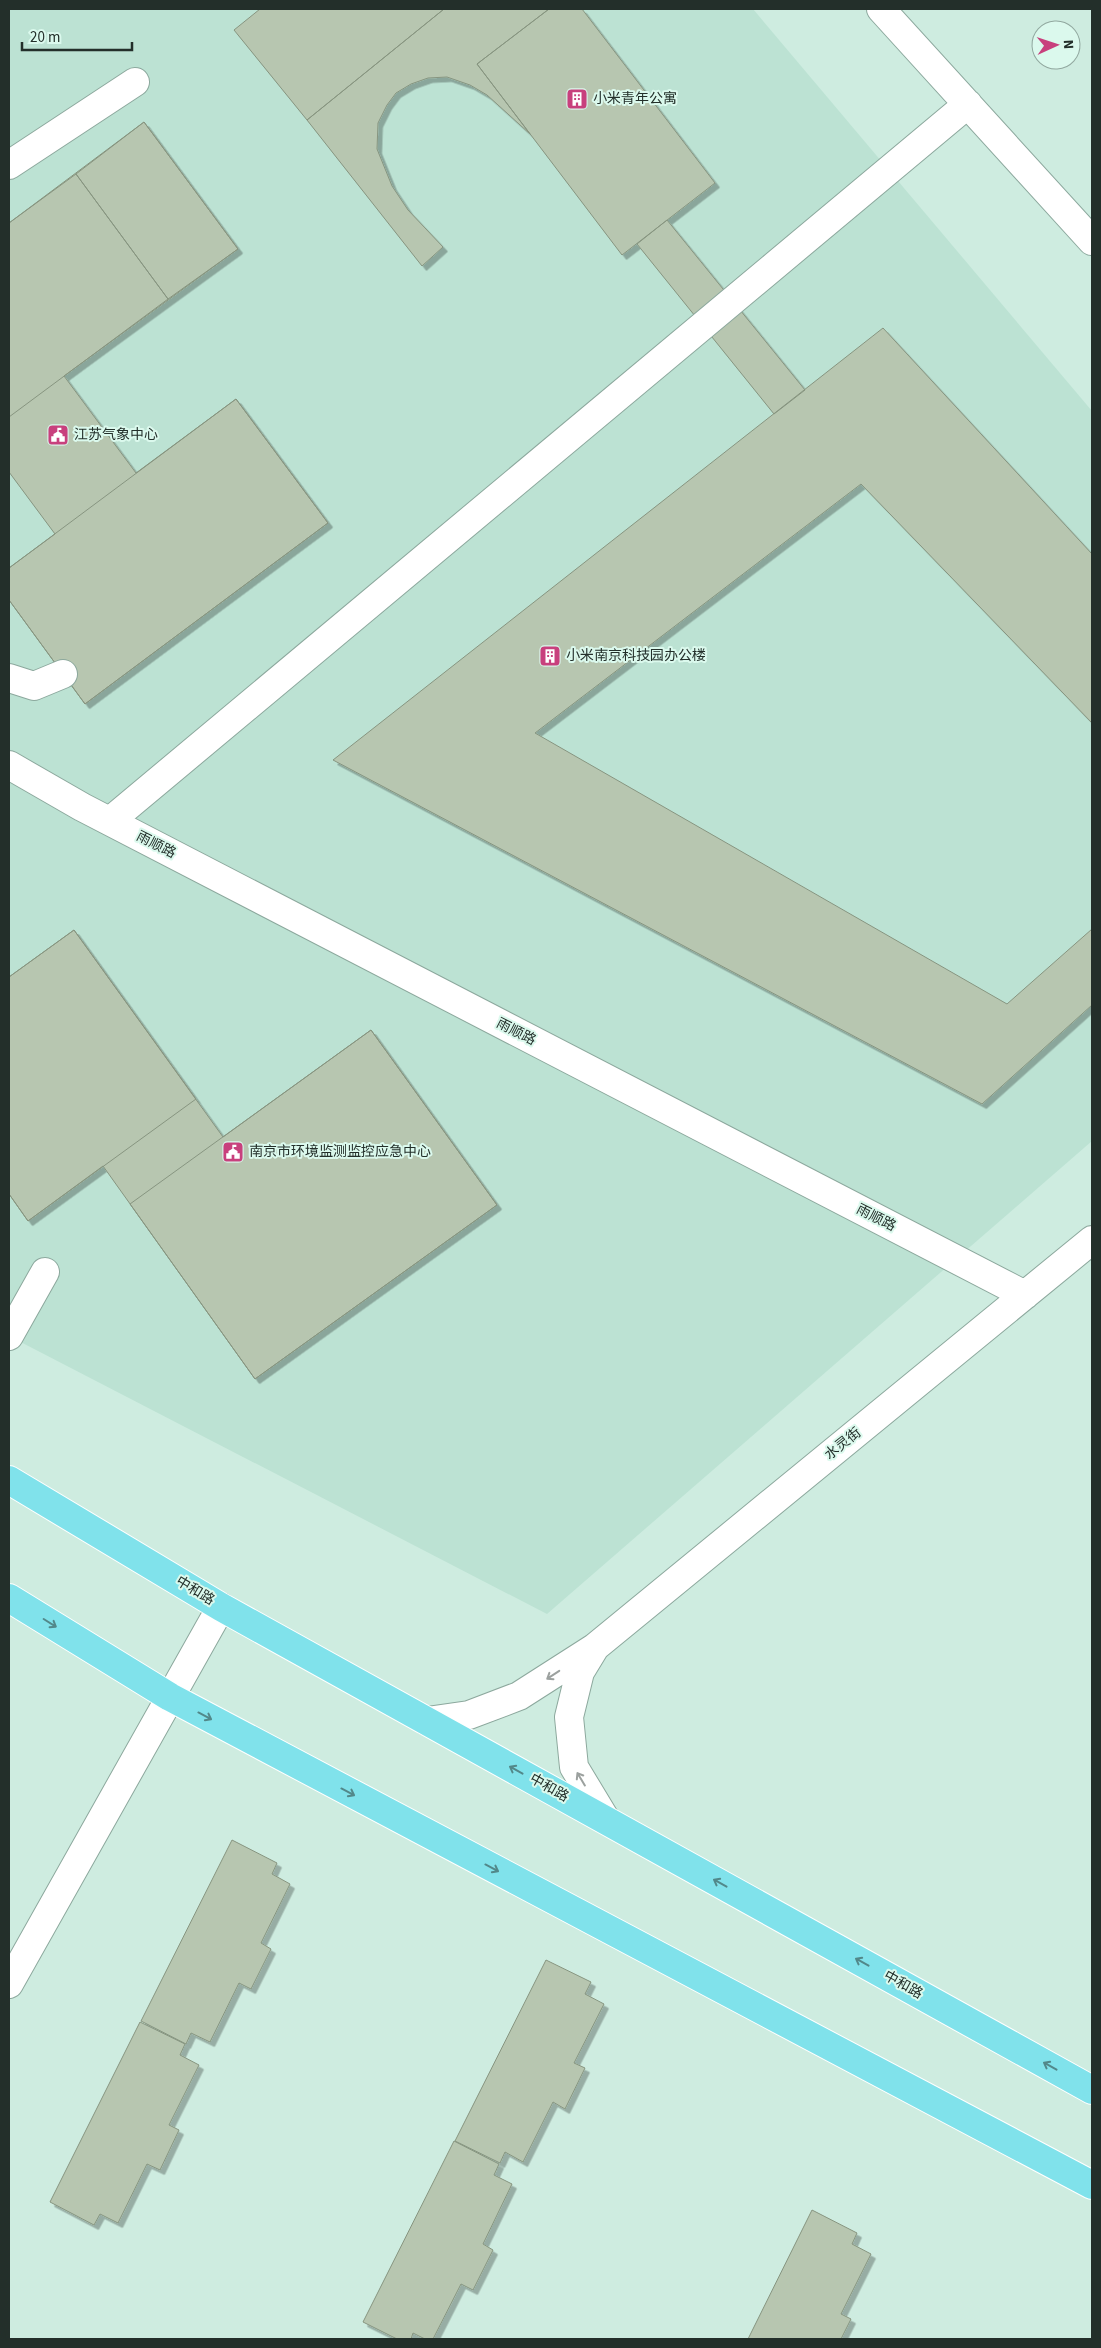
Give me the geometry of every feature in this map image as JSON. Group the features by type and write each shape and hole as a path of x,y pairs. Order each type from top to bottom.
{"main road":[{"name":"中和路","path":"9,1480 221,1607 1092,2090"},
{"path":"9,1598 170,1698 1092,2185"}],"street":[{"path":"881,9 1092,241"},
{"path":"9,165 135,82"},
{"path":"110,822 968,104"},
{"path":"9,678 34,686 64,674"},
{"name":"雨顺路","path":"9,765 110,822 1025,1295"},
{"name":"水灵街","path":"594,1648 1092,1240"},
{"path":"9,1336 45,1272"},
{"path":"9,1984 221,1607"},
{"path":"427,1721 469,1715 519,1696 594,1648"},
{"path":"594,1648 580,1672 569,1717 574,1767 606,1820"}],"shaded area":[{"path":"9,9 753,9 1092,411 1092,1141 547,1614 9,1336"}],"building":[{"path":"260,9 444,9 307,120 234,30"},
{"path":"444,9 549,9 477,64 530,134 487,95 470,85 447,77 428,78 411,84 396,93 387,105 378,123 377,149 392,186 408,210 443,247 422,266 307,120"},
{"name":"小米青年公寓","path":"549,9 582,9 715,183 622,255 477,64"},
{"name":"江苏气象中心","path":"144,122 238,249 64,376 136,473 236,399 328,523 85,704 9,600 9,568 55,534 9,472 9,223"},
{"path":"144,122 238,249 168,299 76,174"},
{"path":"76,174 168,299 9,417 9,223"},
{"path":"667,220 805,390 774,414 637,244"},
{"name":"小米南京科技园办公楼","path":"883,328 1092,554 1092,723 861,484 535,733 1007,1004 1092,929 1092,1005 982,1104 333,760"},
{"path":"236,399 328,523 85,704 9,600 9,568"},
{"name":"南京市环境监测监控应急中心","path":"74,930 223,1137 371,1030 497,1205 255,1379 103,1166 28,1221 9,1194 9,977"},
{"path":"74,930 196,1099 28,1221 9,1194 9,977"},
{"name":"南京市环境监测监控应急中心","path":"371,1030 497,1205 255,1379 130,1204"},
{"path":"232,1840 277,1863 272,1874 290,1884 261,1943 271,1949 251,1989 239,1983 210,2042 191,2033 186,2044 141,2021"},
{"path":"546,1960 591,1982 585,1994 604,2004 574,2063 585,2068 565,2109 553,2102 523,2162 505,2152 500,2163 455,2141"},
{"path":"140,2022 185,2044 180,2055 199,2065 169,2125 179,2130 160,2170 147,2164 118,2223 100,2214 94,2225 50,2202"},
{"path":"454,2141 499,2164 494,2175 512,2184 483,2244 493,2250 473,2290 461,2284 433,2339 425,2339 413,2333 411,2339 397,2339 363,2322"},
{"path":"812,2210 857,2233 852,2244 871,2254 841,2314 851,2319 841,2339 748,2339"}],"place":[{"name":"小米青年公寓","path":"577,99"},
{"name":"江苏气象中心","path":"58,435"},
{"name":"小米南京科技园办公楼","path":"550,656"},
{"name":"南京市环境监测监控应急中心","path":"233,1152"}]}
